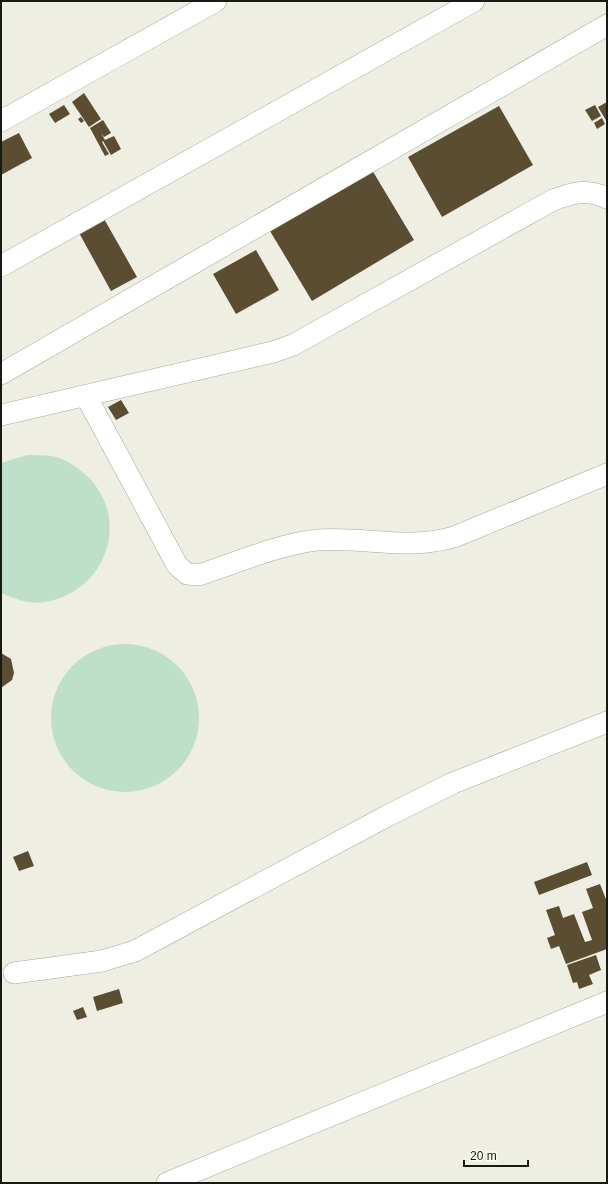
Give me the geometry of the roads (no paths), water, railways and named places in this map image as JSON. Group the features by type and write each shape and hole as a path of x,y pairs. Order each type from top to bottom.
{"lane":[{"path":"1,120 216,1"},
{"path":"1,266 474,1"},
{"path":"1,374 607,24"},
{"path":"1,415 272,352 293,345 553,200 577,191 599,194 607,198"},
{"path":"86,396 177,565 187,574 199,575 289,546 317,540 417,544 435,542 454,537 607,474"},
{"path":"14,973 102,961 135,951 387,816 447,787 607,722"},
{"path":"167,1183 607,1002"}]}
